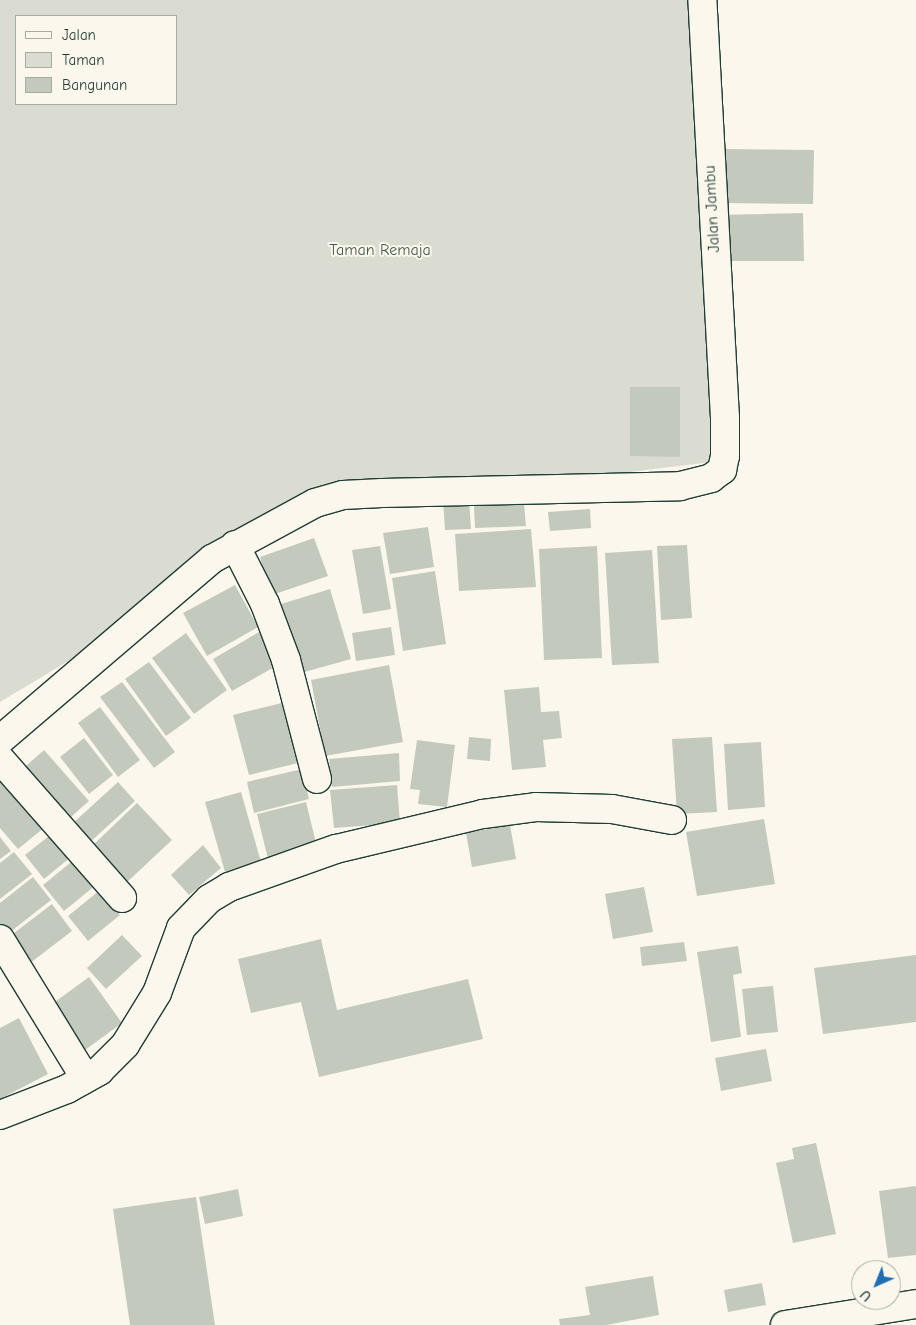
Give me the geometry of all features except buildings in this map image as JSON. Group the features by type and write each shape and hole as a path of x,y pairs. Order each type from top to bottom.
{"street":[{"name":"Jalan Jambu","path":"0,740 183,580 235,545 315,504 343,495 680,486 711,478 722,470 726,456 725,418 702,0"},
{"path":"235,545 265,604 286,660 317,779"},
{"path":"0,759 122,898"},
{"path":"0,1115 68,1089 99,1071 125,1045 142,1021 157,993 181,928 209,899 229,887 336,850 483,814 536,807 574,808 612,810 672,820"},
{"path":"0,939 79,1068 82,1080"},
{"path":"785,1325 916,1304"}],"green space":[{"name":"Taman Remaja","path":"0,0 688,0 731,219 711,462 320,510 0,702"}]}
